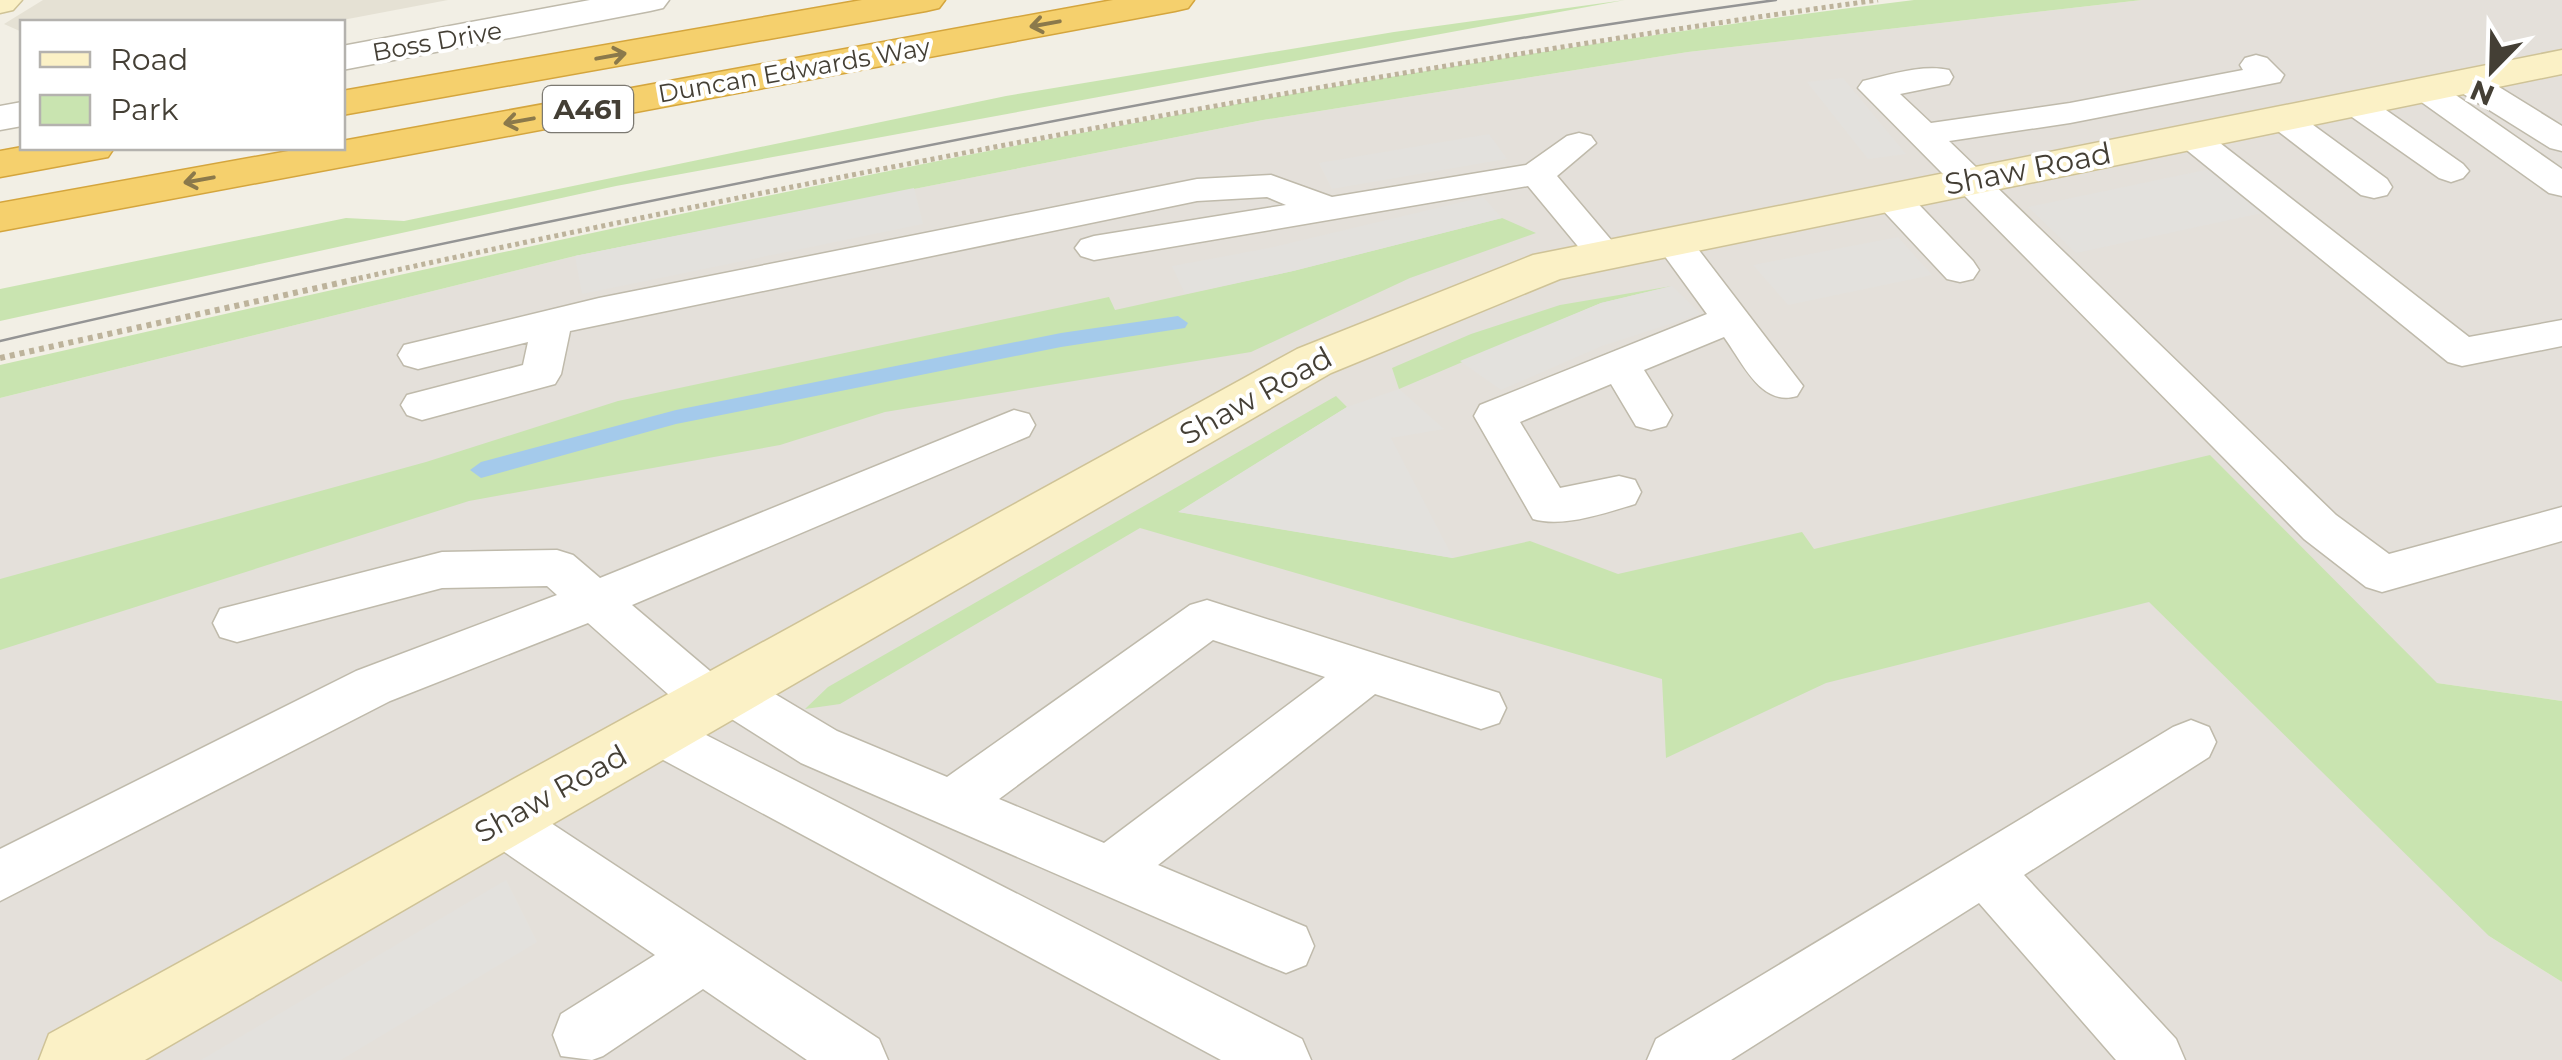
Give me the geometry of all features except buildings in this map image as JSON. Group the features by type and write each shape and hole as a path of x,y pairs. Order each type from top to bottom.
{"highway":[{"name":"Duncan Edwards Way","path":"345,102 926,0"},
{"name":"Duncan Edwards Way","path":"0,217 1175,0"},
{"path":"0,164 81,150"}],"street":[{"name":"Boss Drive","path":"345,57 650,0"},
{"name":"Shaw Road","path":"76,1060 1314,361 1549,266 2562,62"}],"lane":[{"path":"1921,135 2070,113 2268,74 2256,65"},
{"path":"1937,77 1875,88 2320,527 2382,574 2562,524"},
{"path":"2445,85 2562,141"},
{"path":"2445,85 2562,185"},
{"path":"2318,111 2451,171"},
{"path":"2318,111 2412,179"},
{"path":"2318,111 2374,187"},
{"path":"2190,136 2462,352 2562,333"},
{"path":"1094,248 1537,174 1579,143"},
{"path":"1537,174 1604,254"},
{"path":"418,355 552,322 1198,190 1271,186 1330,209"},
{"path":"1890,196 1960,270"},
{"path":"1672,240 1782,386"},
{"path":"1619,492 1550,507 1495,416 1732,319"},
{"path":"422,405 542,374 552,322"},
{"path":"1620,365 1651,415"},
{"path":"0,876 372,686 595,600 1014,425"},
{"path":"237,623 442,570 557,568 722,698 819,747 1286,946"},
{"path":"952,804 1207,619 1482,708"},
{"path":"1110,871 1368,672"},
{"path":"659,733 1281,1060"},
{"path":"1678,1060 2192,742"},
{"path":"502,821 858,1060"},
{"path":"1984,870 2155,1060"},
{"path":"582,1035 704,956"}],"path":[{"path":"0,358 558,233 1315,85 1719,20 1878,0"}],"shaded area":[{"path":"43,0 448,0 343,20 20,20 20,31 4,24"},
{"path":"2142,0 2562,0 2562,701 2437,683 2489,936 2562,982 2562,1060 0,1060 0,398 575,256 1263,120 1688,52"},
{"path":"1843,78 1906,154 1868,159 1807,82"},
{"path":"1489,134 1507,159 1332,189 1319,163"},
{"path":"2210,169 2262,213 2076,253 2028,207"},
{"path":"914,188 923,224 582,294 575,256"},
{"path":"1483,197 1502,218 1293,271 1185,294 1172,266 1269,248"},
{"path":"1898,237 1932,275 1788,305 1753,265"},
{"path":"1672,286 1701,314 1602,346 1501,390 1460,361 1601,303"},
{"path":"1399,389 1444,429 1391,438 1453,558 1178,512 1347,407"},
{"path":"506,880 537,942 341,1060 201,1060"}],"green space":[{"path":"1625,0 616,186 0,321 0,289 346,218 404,221 1006,96 1394,32"},
{"path":"1914,0 2142,0 1688,52 1263,120 575,256 0,398 0,365 714,207 1192,112 1432,70"},
{"path":"1502,218 1536,233 1410,278 1251,352 885,412 780,445 469,501 0,650 0,579 426,462 618,401 1109,297 1115,310 1293,271"},
{"path":"1672,286 1601,303 1399,389 1392,368 1471,334 1560,305"},
{"path":"1336,396 1347,407 1179,512 1453,558 1530,541 1618,574 1802,532 1814,549 2210,455 2437,683 2562,701 2562,982 2489,936 2149,602 1826,683 1666,758 1662,679 1140,528 840,704 805,709 828,687"}],"waterway":[{"path":"481,470 676,417 1061,340 1178,323"}],"tram line":[{"path":"0,341 400,253 1043,123 1408,57 1776,0"}]}
